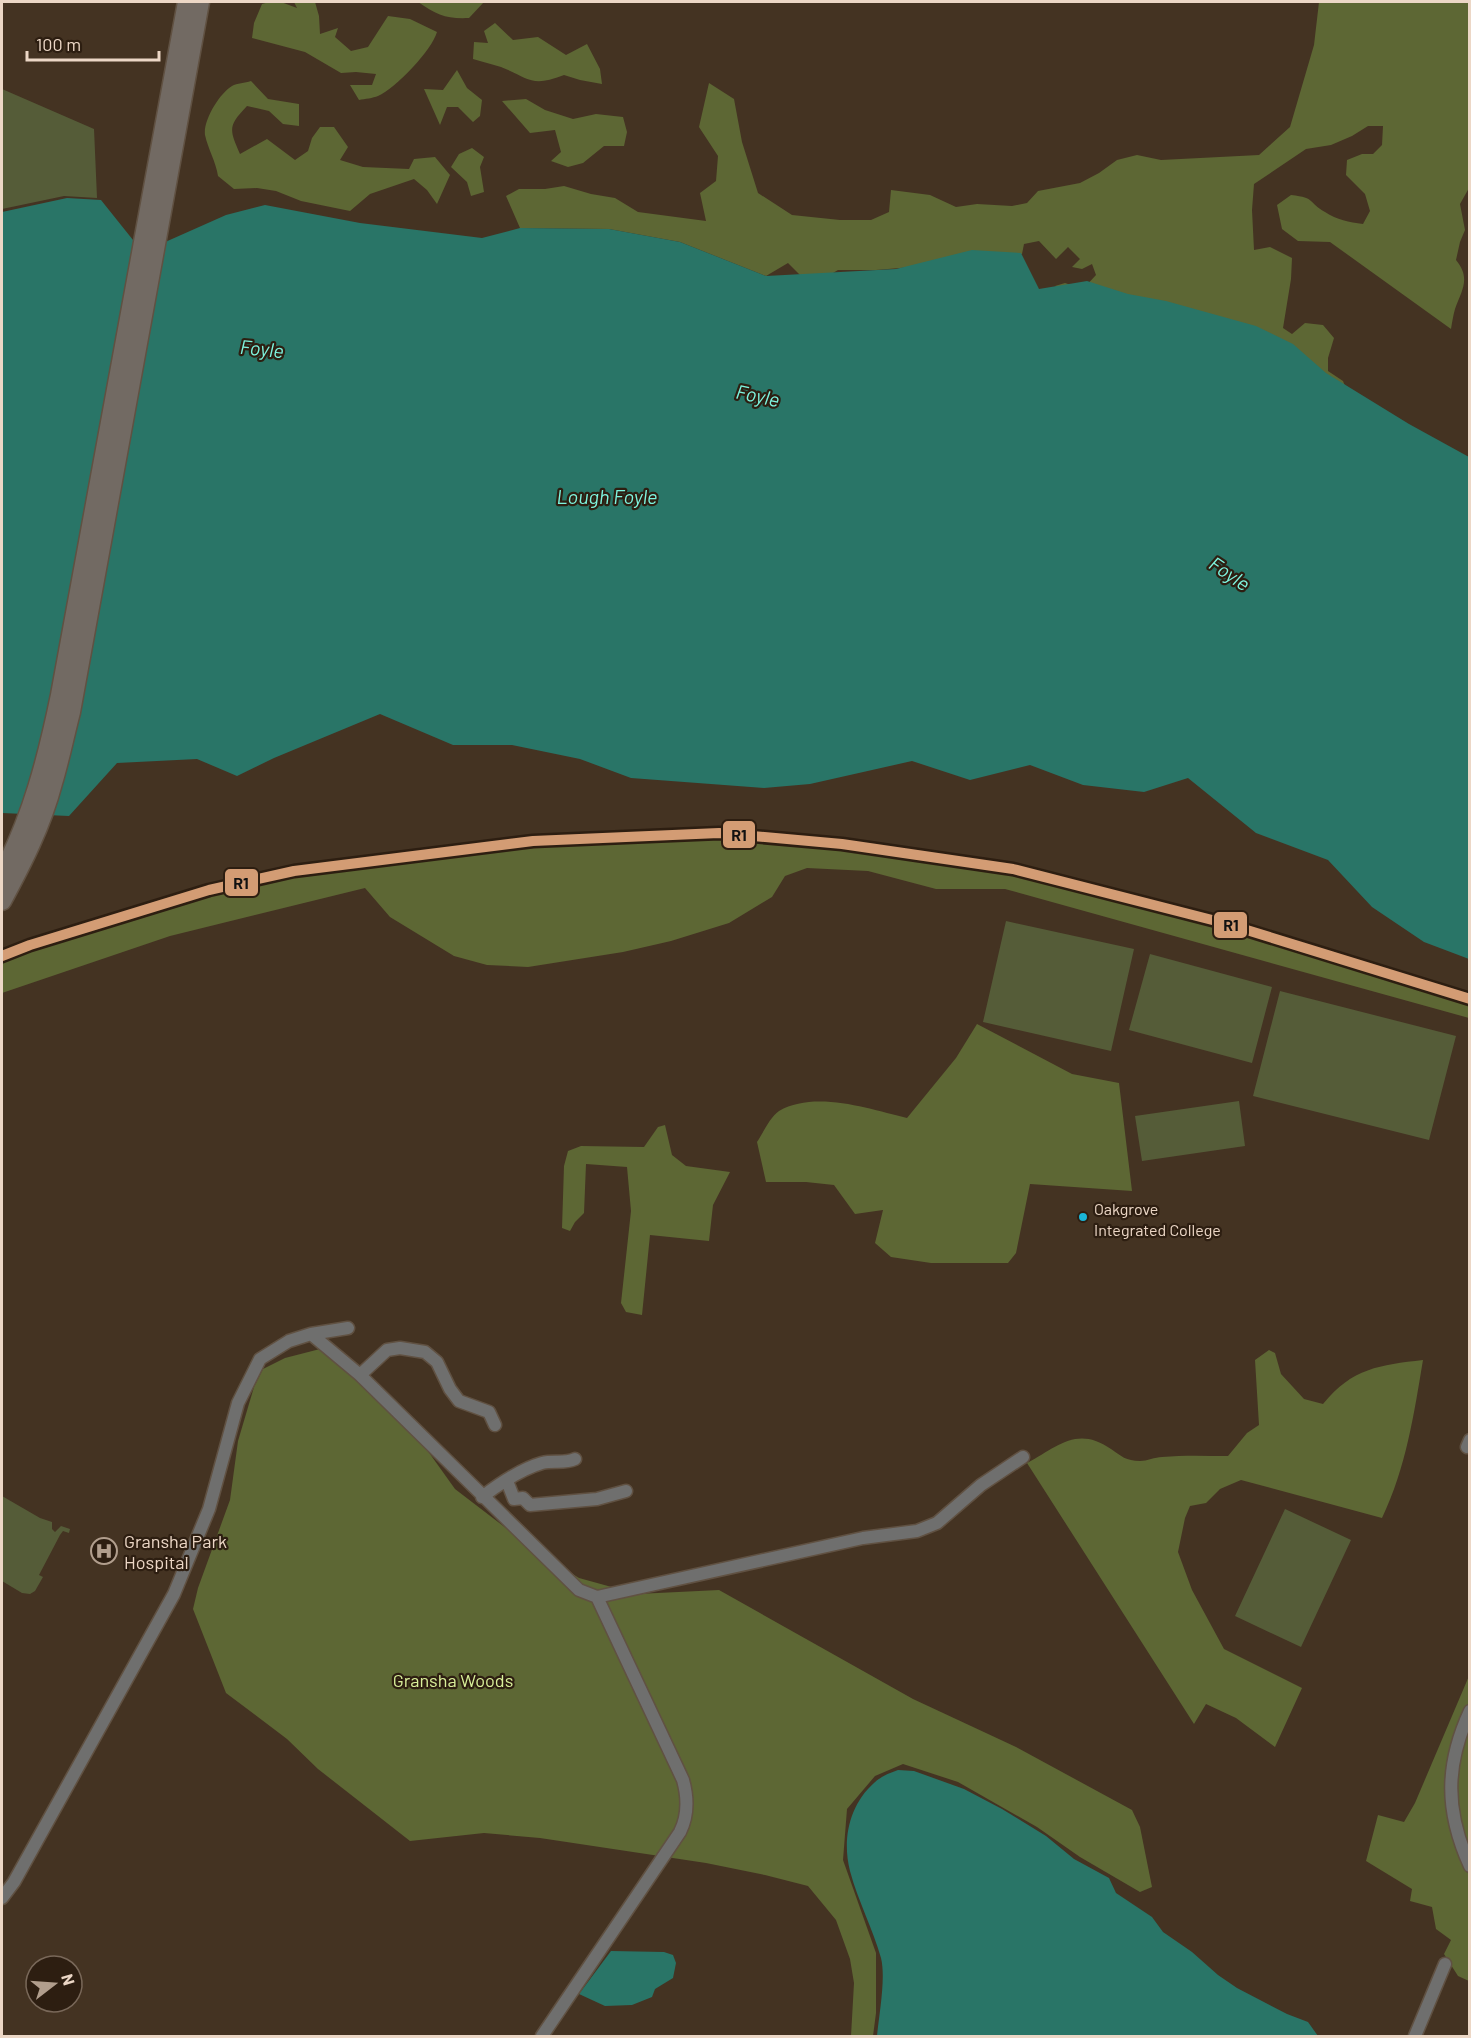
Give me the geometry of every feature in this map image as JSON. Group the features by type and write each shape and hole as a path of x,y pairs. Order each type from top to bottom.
{"highway":[{"path":"2,901 38,827 53,784 71,712 189,25 187,2"},
{"path":"2,874 24,825 45,766 189,25 200,2"}],"street":[{"path":"2,1898 14,1882 174,1594 209,1509 238,1403 260,1359 289,1341 311,1334 348,1328"},
{"path":"311,1334 360,1376 579,1590 597,1597 863,1538 917,1531 937,1523 981,1485 1023,1457"},
{"path":"360,1376 387,1350 400,1348 425,1352 437,1362 450,1389 459,1401 489,1412 495,1425"},
{"path":"482,1497 507,1480 542,1463 568,1462 575,1459"},
{"path":"507,1480 514,1499 523,1498 530,1505 597,1499 626,1491"},
{"path":"542,2037 680,1832 686,1809 686,1791 683,1780 597,1597"},
{"path":"1470,1711 1458,1735 1452,1762 1451,1800 1457,1836 1470,1866"},
{"path":"1414,2037 1445,1964"}],"green space":[{"path":"281,2 297,8 294,2 315,2 320,34 338,28 335,37 351,51 368,47 388,16 410,19 437,32 421,58 394,85 378,96 359,100 350,85 372,85 376,74 341,73 305,52 252,38 254,23 262,4"},
{"path":"418,2 484,2 469,18 461,18 442,15"},
{"path":"1319,2 1469,2 1469,188 1460,204 1465,230 1456,260 1461,266 1464,284 1454,312 1451,329 1330,242 1298,241 1282,229 1277,205 1291,195 1308,199 1319,209 1334,217 1363,224 1370,211 1365,194 1346,175 1347,160 1362,154 1373,154 1382,145 1383,126 1368,126 1331,145 1306,149 1254,184 1252,210 1254,250 1270,247 1292,258 1283,328 1292,334 1305,323 1323,325 1334,338 1328,358 1328,371 1343,381 1350,399 1075,302 1055,286 1065,283 1083,289 1096,275 1092,264 1082,269 1072,267 1080,259 1068,247 1056,259 1039,241 1024,244 1022,254 936,265 876,270 838,270 811,286 788,263 766,276 680,242 609,229 520,228 506,196 519,189 564,186 615,198 638,212 706,221 700,193 716,181 718,156 699,127 709,83 734,99 742,142 758,193 792,215 840,220 871,220 889,212 891,190 930,195 956,207 977,204 1012,206 1027,203 1038,191 1080,183 1117,160 1137,155 1161,160 1259,155 1290,127 1314,45"},
{"path":"495,23 513,40 538,37 566,55 587,44 600,69 602,84 564,75 544,81 531,80 501,67 473,59 474,42 488,43 484,31"},
{"path":"457,70 467,88 482,100 480,116 473,122 458,107 447,107 440,125 424,89 443,90"},
{"path":"251,81 268,99 299,104 299,126 283,124 269,111 247,106 236,118 232,128 240,154 267,139 295,160 308,151 312,138 320,127 334,127 348,147 340,160 363,167 409,169 414,159 435,157 450,175 437,204 427,190 414,179 370,194 350,211 301,201 276,191 257,188 234,189 218,176 206,140 205,129 213,108 222,94 234,85"},
{"path":"2,89 94,129 97,198 64,196 2,209"},
{"path":"526,99 545,110 573,119 596,114 623,117 627,132 624,146 604,146 583,163 568,167 551,161 561,152 555,130 530,133 502,101"},
{"path":"472,148 484,157 480,167 484,192 471,196 467,182 451,167 459,154"},
{"path":"719,833 842,844 1013,869 1224,923 1469,999 1469,1018 1005,889 936,889 868,871 807,868 785,876 772,897 729,923 671,941 623,952 528,967 487,965 454,956 390,917 365,888 170,936 2,993 2,958 93,924 209,890 293,871 533,841"},
{"path":"1006,921 1134,949 1111,1051 983,1022"},
{"path":"1150,954 1272,987 1252,1063 1129,1030"},
{"path":"1280,991 1456,1036 1429,1140 1253,1096"},
{"path":"977,1024 1072,1074 1119,1083 1132,1191 1030,1184 1016,1253 1008,1263 931,1263 891,1257 875,1243 883,1210 855,1214 834,1185 766,1182 757,1142 779,1111 793,1105 826,1102 860,1106 907,1118 956,1058"},
{"path":"1239,1101 1245,1146 1142,1161 1135,1116"},
{"path":"665,1125 672,1155 686,1166 730,1172 713,1205 709,1241 650,1235 642,1315 626,1312 621,1303 631,1211 627,1167 586,1164 584,1213 570,1231 562,1228 564,1166 568,1151 581,1146 644,1147 658,1127"},
{"name":"Gransha Woods","path":"320,1349 361,1380 401,1419 425,1447 455,1489 532,1548 579,1578 637,1594 719,1590 913,1699 1016,1747 1132,1810 1140,1827 1152,1887 1140,1892 1080,1857 1037,1827 958,1782 903,1764 875,1776 847,1809 843,1860 876,1953 876,2013 873,2036 851,2036 854,1983 850,1959 836,1920 808,1886 706,1863 540,1838 484,1833 410,1841 318,1769 287,1739 226,1693 193,1609 198,1588 230,1500 238,1441 254,1387 263,1369 285,1358"},
{"path":"1269,1350 1275,1353 1281,1374 1304,1399 1323,1404 1345,1383 1368,1370 1423,1360 1403,1460 1382,1518 1241,1480 1220,1489 1206,1503 1190,1506 1185,1518 1178,1552 1192,1590 1224,1649 1302,1688 1275,1747 1236,1718 1206,1704 1194,1724 1027,1463 1058,1445 1077,1439 1099,1442 1124,1458 1135,1461 1170,1456 1228,1456 1247,1433 1259,1425 1255,1360"},
{"path":"2,1496 40,1518 52,1522 52,1529 55,1532 61,1526 70,1529 69,1533 63,1531 60,1535 39,1575 43,1577 35,1591 30,1594 22,1593 2,1581"},
{"path":"1285,1509 1351,1540 1301,1647 1235,1616"},
{"path":"1469,1676 1469,1981 1458,1976 1444,1954 1451,1940 1436,1929 1432,1907 1410,1901 1412,1889 1366,1861 1378,1815 1404,1822 1415,1803"}],"water":[{"name":"Lough Foyle","path":"67,198 101,200 133,240 163,243 226,215 265,205 360,223 482,238 520,228 609,229 680,242 766,276 896,269 972,250 1021,253 1039,289 1087,281 1128,294 1166,301 1256,326 1293,344 1326,373 1409,424 1469,457 1469,959 1424,942 1372,907 1328,860 1256,833 1188,778 1144,792 1083,785 1030,765 970,780 912,761 810,784 764,788 631,778 580,759 512,745 453,745 380,714 237,776 197,759 117,763 69,816 2,813 2,212"},
{"path":"898,1770 914,1771 964,1789 1046,1836 1074,1859 1109,1878 1116,1893 1152,1917 1163,1932 1192,1952 1218,1975 1237,1988 1287,2014 1308,2022 1318,2036 877,2036 882,1986 881,1958 850,1871 847,1835 853,1812 865,1792 880,1778"},
{"path":"611,1951 664,1952 673,1955 676,1963 673,1978 655,1989 652,1997 632,2005 605,2006 579,1994"}],"transit line":[{"name":"R1","path":"2,956 30,945 209,890 294,871 533,841 719,833 842,844 1013,869 1224,923 1470,999"}],"place":[{"name":"Oakgrove Integrated College","path":"1083,1217"},
{"name":"Gransha Park Hospital","path":"104,1551"}],"water label":[{"name":"Foyle","path":"262,348"},
{"name":"Foyle","path":"758,395"},
{"name":"Foyle","path":"1230,573"}]}
